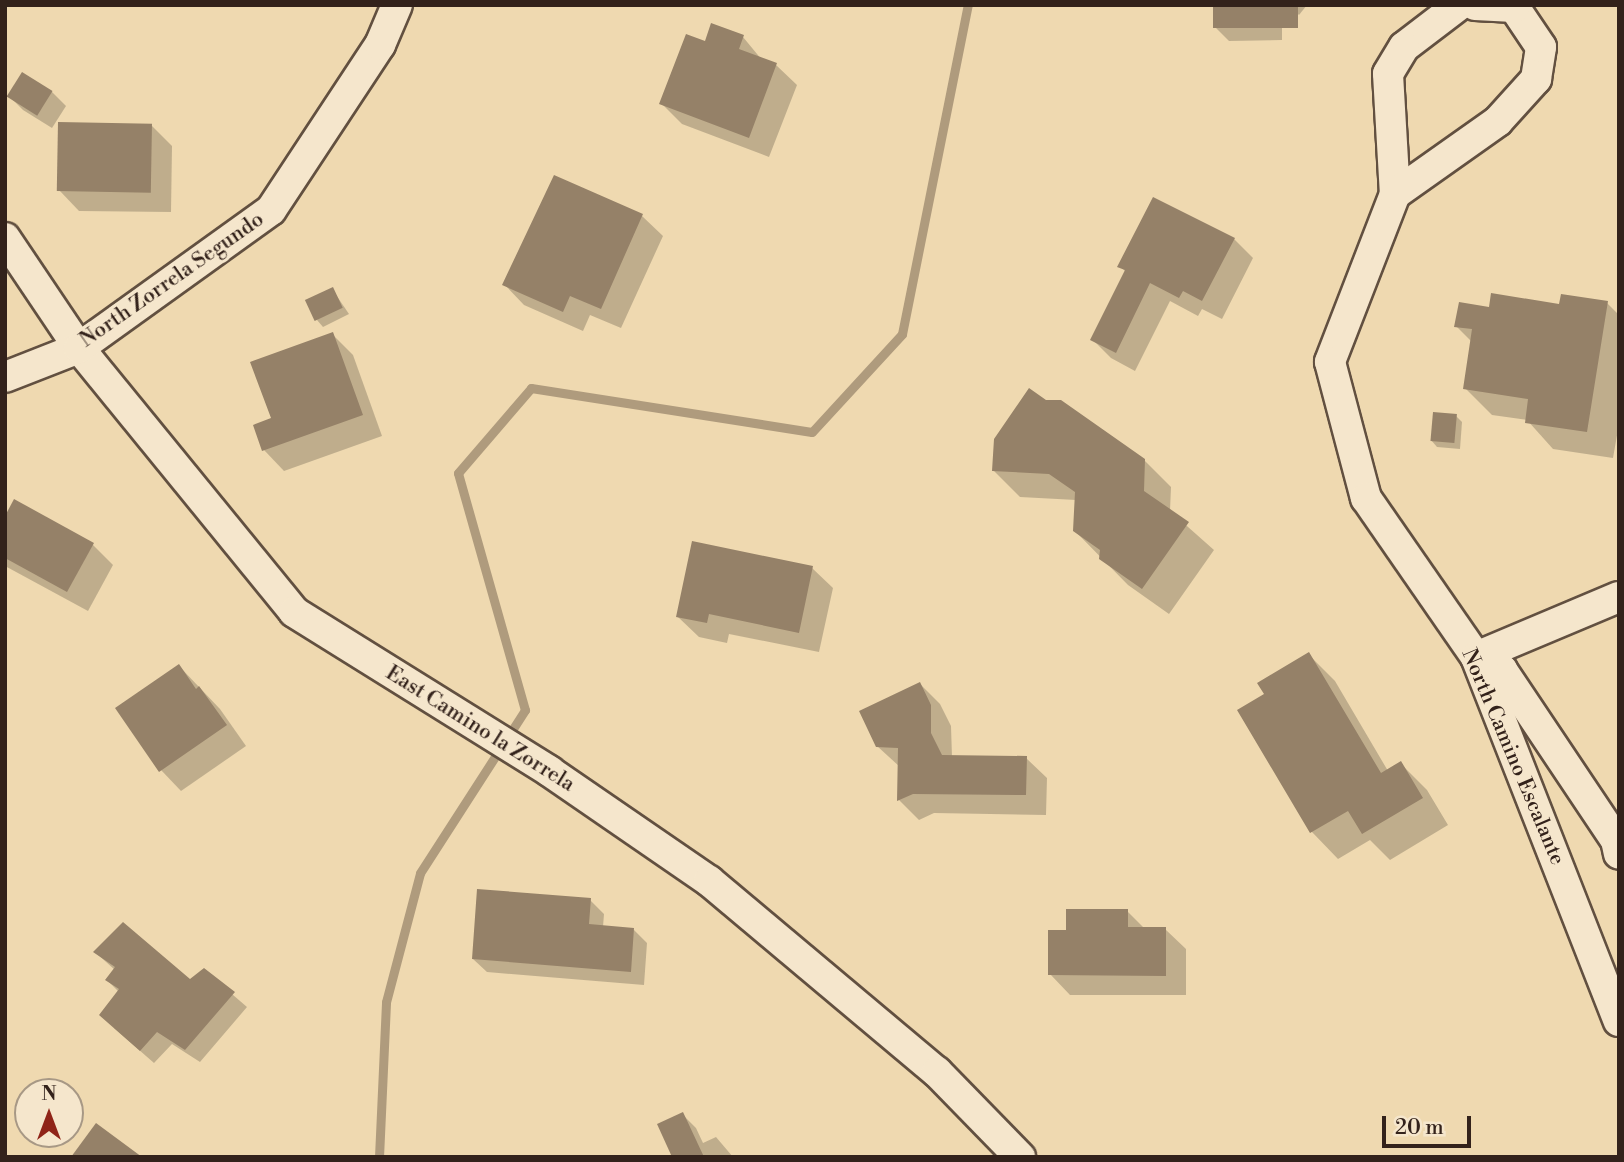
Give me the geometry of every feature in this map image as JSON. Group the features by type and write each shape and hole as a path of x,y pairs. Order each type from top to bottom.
{"street":[{"name":"North Zorrela Segundo","path":"5,377 79,348 271,210 380,45 397,5"},
{"name":"North Camino Escalante","path":"1459,5 1404,47 1388,74 1395,194 1330,362 1366,498 1477,657 1619,1021"},
{"path":"1395,194 1498,121 1536,79 1541,47 1514,7 1475,5"},
{"name":"East Camino la Zorrela","path":"5,238 79,348 294,612 549,771 709,881 937,1072 1020,1157"},
{"path":"1477,657 1619,597"},
{"name":"North Camino Escalante","path":"1477,657 1503,670 1615,840 1619,854"}],"building":[{"path":"1213,5 1298,5 1298,28 1213,28"},
{"path":"711,23 744,35 739,49 777,63 749,138 659,104 686,34 705,41"},
{"path":"22,72 53,91 37,116 7,97"},
{"path":"58,122 152,124 151,193 57,191"},
{"path":"554,175 643,214 601,309 570,296 563,312 502,285"},
{"path":"1153,197 1235,238 1202,301 1183,291 1179,298 1150,283 1116,353 1090,340 1125,270 1117,267"},
{"path":"333,287 343,308 315,321 305,300"},
{"path":"1491,293 1559,304 1561,294 1608,301 1587,432 1525,423 1528,399 1463,389 1472,329 1454,327 1459,302 1489,307"},
{"path":"333,332 363,415 262,451 253,425 271,418 250,362"},
{"path":"1029,388 1046,400 1061,400 1145,459 1144,491 1189,522 1142,589 1099,559 1100,550 1073,531 1075,492 1049,474 992,471 994,439"},
{"path":"1433,412 1457,414 1454,443 1430,441"},
{"path":"14,499 94,543 67,592 5,558 5,516"},
{"path":"692,541 813,566 799,633 709,614 707,623 676,617"},
{"path":"1309,652 1381,773 1401,761 1423,798 1362,834 1348,811 1310,833 1237,710 1264,694 1257,683"},
{"path":"179,664 196,689 199,686 227,725 159,772 115,708"},
{"path":"920,682 931,705 931,733 942,755 1027,756 1026,795 913,794 897,801 898,748 876,747 859,711"},
{"path":"477,889 591,898 589,924 634,928 631,972 472,959"},
{"path":"1066,909 1128,909 1128,927 1166,927 1166,976 1048,975 1048,930 1066,930"},
{"path":"123,922 190,979 204,968 235,992 185,1050 157,1032 140,1051 99,1015 119,989 105,980 115,967 93,952"},
{"path":"683,1112 704,1157 672,1157 657,1124"},
{"path":"96,1123 142,1157 71,1157 78,1148 84,1148 84,1139"}],"waterway":[{"path":"379,1157 386,1002 420,873 525,710 458,473 531,388 812,432 902,334 968,5"}]}
